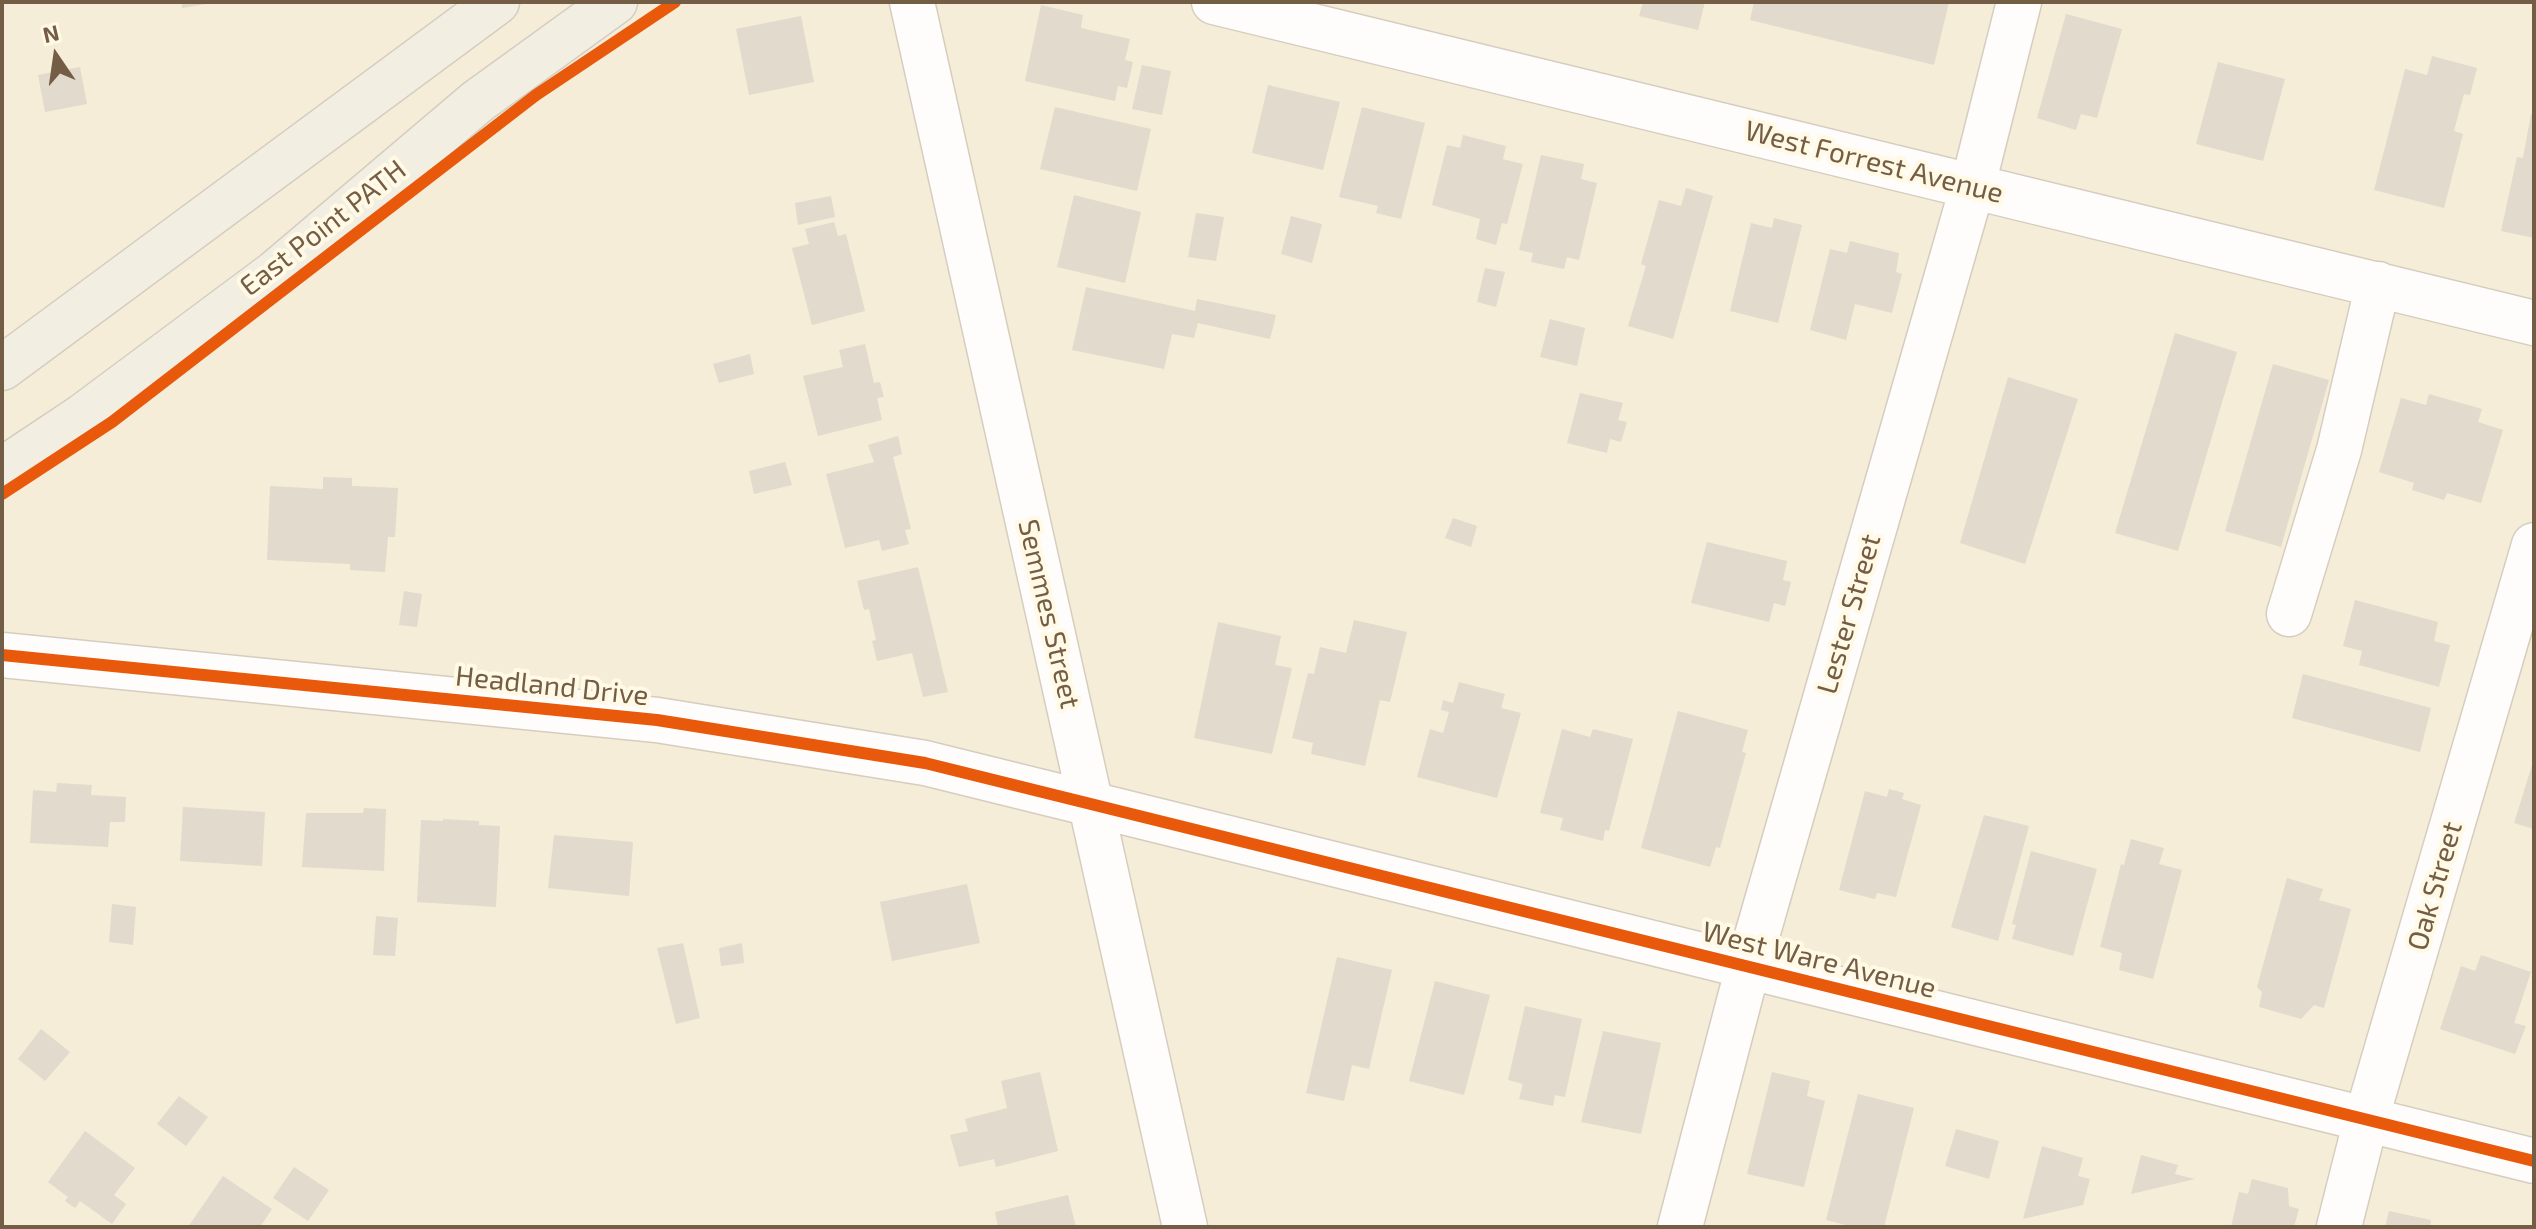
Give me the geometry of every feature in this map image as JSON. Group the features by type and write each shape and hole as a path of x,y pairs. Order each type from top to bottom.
{"main road":[{"path":"2,368 497,2"},
{"path":"2,470 83,416 263,282 478,101 615,2"}],"street":[{"name":"Semmes Street","path":"912,2 1188,1226"},
{"name":"West Forrest Avenue","path":"1214,2 2534,323"},
{"name":"Lester Street","path":"1680,1227 1748,967 1973,185 2019,2"},
{"path":"2289,614 2339,450 2378,284"},
{"name":"Oak Street","path":"2339,1227 2366,1120 2534,545"},
{"name":"Headland Drive","path":"2,655 657,720 925,763 1092,804"},
{"name":"West Ware Avenue","path":"1092,804 2534,1161"}],"shaded area":[{"path":"2,2 2534,2 2534,1227 2,1227"}],"building":[{"path":"182,2 206,2 206,4 182,8"},
{"path":"1643,2 1705,2 1698,30 1639,16"},
{"path":"1754,2 1949,2 1934,65 1750,20"},
{"path":"1041,5 1083,15 1081,28 1130,39 1125,60 1133,62 1127,88 1118,86 1115,101 1025,81"},
{"path":"2066,14 2122,29 2097,118 2081,114 2076,130 2037,118"},
{"path":"801,16 814,82 749,95 736,29"},
{"path":"2432,56 2477,68 2470,95 2464,94 2454,131 2463,134 2444,208 2374,190 2405,69 2427,75"},
{"path":"2218,62 2285,79 2263,161 2196,144"},
{"path":"1142,65 1171,71 1162,115 1132,109"},
{"path":"80,67 87,104 45,112 38,75"},
{"path":"1268,85 1340,102 1323,170 1252,153"},
{"path":"1055,107 1151,129 1137,191 1040,169"},
{"path":"1362,107 1425,123 1401,219 1376,213 1378,206 1339,197"},
{"path":"2531,114 2534,115 2534,238 2501,231 2517,157 2523,158"},
{"path":"1463,135 1506,146 1503,159 1523,164 1507,224 1502,223 1496,245 1476,239 1480,219 1432,205 1447,145 1460,148"},
{"path":"1541,155 1584,164 1581,179 1597,183 1579,260 1567,257 1564,269 1531,262 1533,253 1519,250"},
{"path":"1686,188 1713,196 1673,339 1628,326 1646,266 1641,264 1659,200 1681,206"},
{"path":"1074,195 1141,212 1125,283 1057,267"},
{"path":"831,196 835,217 798,225 795,203"},
{"path":"1196,213 1224,217 1216,261 1188,257"},
{"path":"1291,216 1322,224 1312,263 1281,254"},
{"path":"1774,218 1802,225 1778,323 1730,311 1751,223 1772,228"},
{"path":"834,222 838,236 846,234 865,311 812,325 792,248 809,244 805,229"},
{"path":"1850,241 1899,253 1896,272 1902,274 1892,313 1855,304 1846,340 1810,330 1830,249 1847,253"},
{"path":"1485,268 1505,272 1496,307 1477,302"},
{"path":"1086,287 1195,311 1197,299 1276,315 1270,339 1198,323 1194,338 1172,334 1164,369 1072,350"},
{"path":"1550,319 1585,328 1577,366 1540,357"},
{"path":"2175,333 2237,352 2178,551 2115,533"},
{"path":"865,344 874,383 880,382 884,397 877,398 882,420 818,436 803,376 843,367 839,350"},
{"path":"750,354 754,374 719,383 713,364"},
{"path":"2273,364 2329,380 2281,547 2225,531"},
{"path":"2008,377 2078,399 2025,564 1960,543"},
{"path":"1580,393 1623,403 1618,420 1627,422 1621,442 1610,439 1607,453 1567,443"},
{"path":"2429,394 2482,409 2478,422 2503,430 2481,503 2447,493 2444,500 2412,490 2414,483 2379,472 2401,398 2426,405"},
{"path":"898,436 902,454 893,457 911,529 905,530 909,544 882,551 879,540 845,548 826,474 874,462 868,445"},
{"path":"785,462 792,485 754,494 749,471"},
{"path":"323,477 352,478 352,486 398,488 395,537 388,537 385,572 350,570 350,564 267,560 270,486 323,489"},
{"path":"1453,518 1477,526 1471,547 1445,538"},
{"path":"1707,542 1787,561 1783,580 1791,582 1785,606 1774,603 1769,622 1691,603"},
{"path":"918,567 948,692 923,697 912,653 877,661 869,609 864,610 857,581"},
{"path":"404,591 422,594 417,627 399,625"},
{"path":"2355,600 2438,622 2434,641 2450,645 2439,687 2359,665 2362,651 2343,646"},
{"path":"1354,620 1407,632 1390,702 1380,700 1365,766 1311,754 1313,743 1292,738 1308,673 1314,674 1320,647 1346,653"},
{"path":"1218,622 1281,636 1275,665 1292,668 1272,754 1194,738"},
{"path":"2303,674 2431,708 2420,752 2292,718"},
{"path":"1459,682 1505,694 1501,708 1521,713 1497,798 1417,777 1430,729 1443,733 1449,712 1441,710 1443,700 1453,703"},
{"path":"1678,711 1748,730 1742,752 1746,753 1720,848 1716,847 1710,867 1641,848"},
{"path":"1562,729 1590,737 1593,729 1633,739 1609,831 1605,830 1603,841 1560,830 1563,818 1540,813"},
{"path":"2534,762 2534,829 2514,823"},
{"path":"57,783 92,785 91,795 126,797 125,822 110,822 108,847 30,843 33,790 56,792"},
{"path":"1889,789 1904,793 1902,799 1921,805 1896,897 1877,893 1875,899 1839,890 1865,791 1887,797"},
{"path":"183,807 265,812 262,866 180,861"},
{"path":"364,808 386,809 384,871 302,867 306,813 363,813"},
{"path":"1984,815 2029,826 1998,941 1951,927"},
{"path":"421,820 479,821 479,825 500,826 496,907 417,902"},
{"path":"554,835 633,842 629,896 548,888"},
{"path":"2131,839 2164,848 2159,864 2182,870 2153,979 2119,970 2122,953 2100,947 2121,864 2124,865"},
{"path":"2031,851 2097,869 2073,956 2012,939 2016,925 2012,924"},
{"path":"2287,878 2323,889 2319,900 2351,909 2324,1008 2314,1005 2301,1019 2259,1007 2262,992 2257,987"},
{"path":"967,884 980,943 892,961 880,902"},
{"path":"112,904 136,907 133,945 109,942"},
{"path":"376,916 398,918 395,956 373,955"},
{"path":"683,943 700,1018 676,1024 657,948"},
{"path":"742,943 744,963 721,966 719,948"},
{"path":"2481,955 2531,972 2514,1023 2526,1026 2515,1054 2440,1029 2461,966 2475,971"},
{"path":"1337,957 1392,970 1369,1069 1352,1065 1344,1101 1306,1093"},
{"path":"1435,981 1490,995 1464,1095 1409,1081"},
{"path":"1525,1006 1582,1019 1565,1097 1555,1095 1553,1106 1519,1099 1523,1084 1508,1080"},
{"path":"41,1029 70,1052 45,1081 18,1059"},
{"path":"1603,1031 1661,1043 1641,1134 1581,1122"},
{"path":"1040,1072 1058,1151 996,1167 994,1159 959,1167 950,1135 968,1131 965,1119 1007,1108 1001,1081"},
{"path":"1772,1072 1810,1081 1807,1096 1825,1101 1804,1187 1747,1174"},
{"path":"1858,1094 1914,1108 1884,1227 1853,1227 1826,1220"},
{"path":"179,1096 208,1117 186,1146 157,1124"},
{"path":"1956,1129 1999,1141 1989,1179 1945,1166"},
{"path":"85,1131 135,1168 114,1195 126,1204 112,1224 80,1201 75,1208 65,1201 68,1197 48,1182"},
{"path":"2042,1146 2083,1158 2078,1176 2090,1179 2083,1205 2023,1219"},
{"path":"2141,1155 2178,1165 2175,1174 2195,1179 2131,1194"},
{"path":"294,1167 329,1190 308,1221 273,1198"},
{"path":"223,1176 272,1209 260,1227 188,1227"},
{"path":"2252,1179 2288,1188 2289,1206 2299,1209 2294,1227 2231,1227 2239,1192 2248,1194"},
{"path":"1068,1195 1076,1227 998,1227 995,1212"},
{"path":"2389,1211 2431,1220 2430,1227 2385,1227"}],"cycle path":[{"name":"East Point PATH","path":"2,494 112,422 536,95 675,2"},
{"path":"2,655 657,720 925,763 2534,1161"}]}
